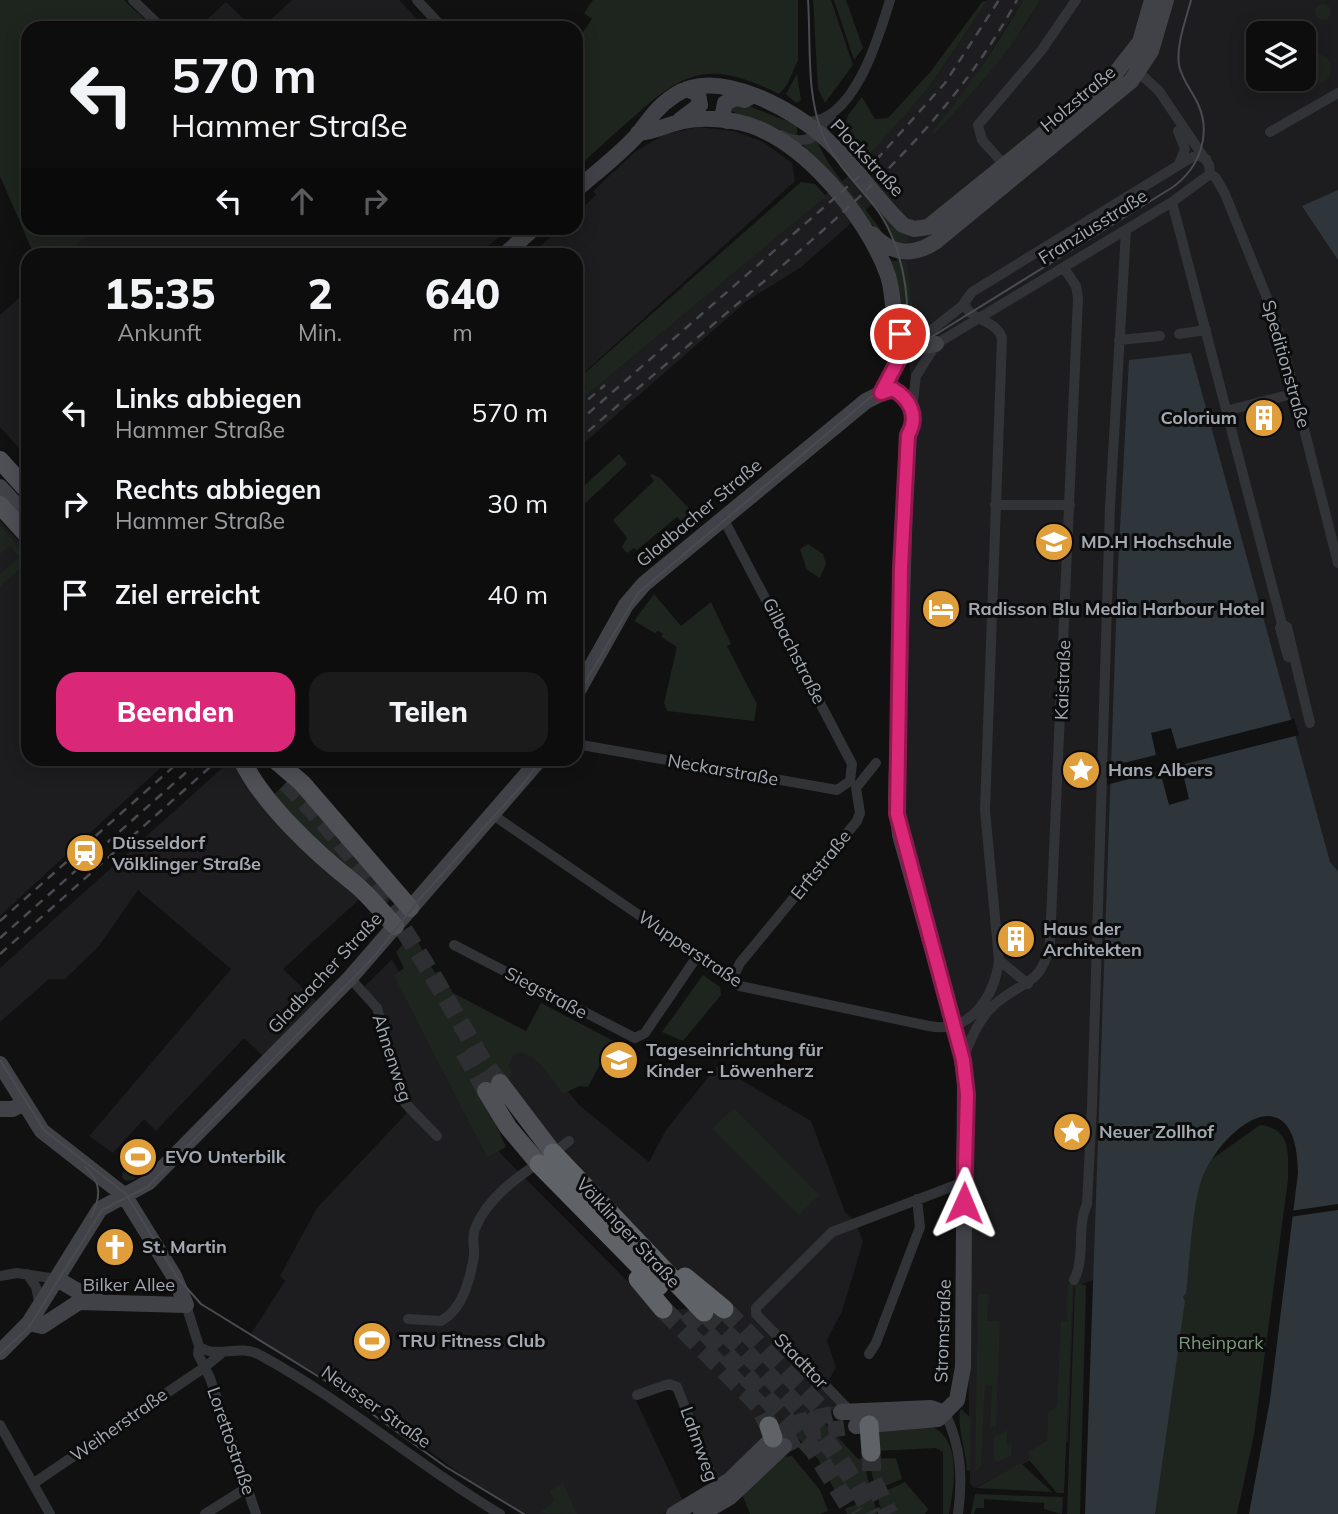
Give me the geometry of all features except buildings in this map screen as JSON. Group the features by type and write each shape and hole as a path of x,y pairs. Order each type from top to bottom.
{"highway":[{"name":"Völklinger Straße","path":"546,1159 695,1312"},
{"path":"663,1309 608,1246 615,1230 638,1233 667,1263 724,1309"},
{"path":"854,1417 870,1452"}],"main road":[{"path":"0,460 21,483"},
{"path":"0,505 21,528"},
{"path":"247,766 260,789 328,863 355,884 395,926"},
{"path":"252,766 282,787 266,766"},
{"path":"282,766 302,783 410,908"},
{"name":"Völklinger Straße","path":"493,1087 508,1126 546,1159"}],"street":[{"path":"133,0 155,21"},
{"path":"416,0 436,21"},
{"path":"802,121 821,121 836,109 867,67 890,0"},
{"path":"1010,172 982,139 978,125 1041,51 1076,0"},
{"name":"Holzstraße","path":"1133,67 1152,0"},
{"name":"Holzstraße","path":"867,229 884,245 896,251 922,249 1133,67 1156,38 1166,0"},
{"path":"1133,67 1159,91 1206,159 1211,169 1210,174"},
{"name":"Plockstraße","path":"687,89 712,85 752,96 802,121 834,147 900,222 914,229"},
{"path":"583,184 638,133 648,117 687,89 698,94 700,104 679,122"},
{"path":"1270,132 1338,93"},
{"path":"727,121 723,113 725,103 752,96"},
{"path":"834,147 830,132 836,109"},
{"path":"638,133 679,122 727,121 800,141 821,135 833,121"},
{"path":"1174,169 1181,161 1185,149 1177,128 1179,121"},
{"path":"762,131 808,162 867,229 887,272 901,344 898,361 881,393"},
{"name":"Franziusstraße","path":"914,344 964,303 972,292 1197,155 1206,159"},
{"name":"Holzstraße","path":"914,229 932,226 1010,172"},
{"name":"Franziusstraße","path":"912,408 916,376 936,344 1172,202 1210,174"},
{"name":"Speditionstraße","path":"1210,174 1216,178 1225,194 1269,303 1296,393 1338,563"},
{"path":"1172,202 1282,624 1280,628 1298,695 1310,723 1287,627 1282,624"},
{"path":"1074,1280 1079,1270 1082,1214 1087,1204 1092,1107 1110,506 1126,230"},
{"path":"512,248 526,235"},
{"name":"Kaistraße","path":"963,1060 981,1022 992,1008 1028,984 1045,964 1053,915 1078,298 1076,286 1064,268"},
{"path":"954,1028 968,1019 989,994 996,978 999,960 985,810 1002,338 996,327 968,312 964,303"},
{"path":"899,329 904,337 914,344 936,344"},
{"path":"1179,334 1206,330"},
{"path":"1119,340 1160,336"},
{"path":"881,393 893,389 905,397 912,408"},
{"path":"881,393 900,406 908,435"},
{"name":"Gladbacher Straße","path":"583,682 635,593 866,401 881,393"},
{"path":"1233,409 1296,393"},
{"name":"Stromstraße","path":"912,408 908,435 896,763 900,835 963,1060 967,1094 962,1377 957,1400 945,1413"},
{"path":"0,487 21,510"},
{"path":"995,505 1070,505"},
{"name":"Gilbachstraße","path":"723,518 852,764"},
{"name":"Neckarstraße","path":"583,745 837,790 850,781 852,764"},
{"name":"Erftstraße","path":"733,978 740,963 857,821 860,813 856,788 876,763"},
{"path":"852,764 896,763"},
{"name":"Gladbacher Straße","path":"124,1195 149,1182 351,978 534,766"},
{"name":"Wupperstraße","path":"492,815 684,946 696,958 743,986 929,1026 954,1028"},
{"name":"Siegstraße","path":"454,944 632,1038 638,1038 645,1033 696,958"},
{"path":"999,960 1017,978 1028,984"},
{"name":"Ahnenweg","path":"351,978 377,1008 405,1103 437,1136"},
{"path":"0,1064 23,1103 48,1137 124,1195 141,1219 174,1276 199,1346 198,1354 205,1367 223,1352"},
{"path":"0,1109 13,1109 23,1103"},
{"path":"408,1319 441,1321 457,1308 473,1257 472,1239 476,1225 503,1189 569,1141"},
{"path":"95,1171 103,1190 100,1209"},
{"path":"141,1219 142,1199 149,1182"},
{"path":"869,1354 877,1343 920,1227 917,1199 964,1182"},
{"name":"Bilker Allee","path":"0,1352 29,1323 100,1209 124,1195"},
{"name":"Stadttor","path":"854,1417 756,1314 756,1308 832,1232 917,1199"},
{"path":"0,1276 27,1274 57,1279"},
{"path":"27,1274 36,1287 40,1306"},
{"name":"Bilker Allee","path":"57,1279 80,1298"},
{"name":"Bilker Allee","path":"29,1323 42,1326 80,1298 155,1297 186,1305"},
{"name":"Neusser Straße","path":"199,1346 210,1351 254,1351 320,1389 491,1512"},
{"name":"Weiherstraße","path":"34,1483 205,1367"},
{"name":"Lorettostraße","path":"205,1367 256,1514"},
{"name":"Lahnweg","path":"637,1395 669,1384 677,1387 719,1496"},
{"path":"854,1417 933,1421 945,1413 958,1446 961,1492 958,1514"},
{"path":"0,1425 50,1514"},
{"path":"701,1514 775,1437"},
{"path":"205,1514 248,1487"},
{"path":"674,1514 719,1496"}],"shaded area":[{"path":"292,0 399,0 419,21 270,21"},
{"path":"988,0 1023,0 949,118 983,81 1026,24 1040,0 1338,0 1338,915 1097,1217 1094,1280 1074,1287 1068,1442 974,1488 970,1483 967,1270 969,1094 901,823 914,403 890,205 882,196 800,268 748,300 583,444 583,398 852,173 927,90"},
{"path":"226,2 246,21 206,21"},
{"path":"698,127 734,131 763,142 792,163 795,181 583,374 583,248 539,248 552,235 583,235 583,207 596,195 593,191 636,151 666,134"},
{"path":"1338,190 1338,260 1302,206"},
{"path":"89,235 501,235 486,248 73,248"},
{"path":"21,296 21,450 0,427 0,315"},
{"path":"1191,353 1330,862 1338,871 1338,1514 1249,1514 1270,1400 1298,1173 1295,1144 1287,1126 1276,1117 1262,1117 1246,1123 1231,1135 1217,1152 1201,1182 1194,1213 1186,1293 1183,1297 1185,1301 1155,1514 1085,1514 1118,566 1129,360"},
{"path":"0,521 21,543 21,766 162,766 0,916"},
{"path":"224,766 235,766 244,782 328,873 363,896 283,969 318,1003 265,1058 244,1038 156,1131 144,1119 113,1153 89,1136 231,969 138,890 99,946 65,979 49,979 0,1022 0,968"},
{"path":"392,959 483,1131 502,1155 657,1311 722,1306 628,1228 501,1081 502,1056 531,1046 579,1105 649,1162 666,1130 717,1066 811,1121 845,1212 855,1221 863,1242 842,1311 827,1340 836,1368 828,1381 855,1410 801,1414 717,1484 675,1381 634,1396 684,1503 663,1514 526,1514 471,1482 370,1407 251,1334 285,1281 280,1276 317,1208 406,1114 383,1018 363,988"}],"green space":[{"path":"0,0 124,0 146,21 21,21 21,225 0,176"},
{"path":"593,0 798,0 798,60 787,85 779,94 737,77 719,74 703,74 687,79 655,98 583,163 583,32 592,19 584,13"},
{"path":"813,0 831,0 853,65 825,103 818,89"},
{"path":"834,0 846,0 863,48 854,60"},
{"path":"988,0 927,90 863,162 843,133 848,115 862,97 875,119 888,118 931,71 982,2"},
{"path":"1023,0 1040,0 992,70 934,134 932,132 980,68"},
{"path":"1320,4 1326,4 1331,12 1329,18 1320,20 1315,15 1315,9"},
{"path":"1316,54 1327,58 1330,63 1327,80 1316,84"},
{"path":"797,74 801,100 796,103 786,94"},
{"path":"741,103 797,125 797,136 731,111 732,106"},
{"path":"817,141 839,177 882,232 876,229 803,148 804,145"},
{"path":"801,182 815,184 826,196 583,398 583,375"},
{"path":"881,213 909,236 907,243 895,242"},
{"path":"25,235 89,235 73,248 31,248"},
{"path":"886,255 893,261 907,261 916,337 908,336"},
{"path":"619,454 627,464 583,505 583,487"},
{"path":"650,475 660,478 699,519 688,528 677,517 637,550 634,548 627,553 622,547 627,538 613,520 654,481"},
{"path":"0,526 21,548 21,568 0,587 0,574 20,557 10,546 0,554"},
{"path":"808,544 823,554 826,564 820,578 807,570 800,549"},
{"path":"654,594 681,626 711,602 731,644 727,646 757,704 754,721 667,711 664,703 677,647 661,637 663,634 658,631 655,633 634,621"},
{"path":"290,778 393,895 384,907 336,867 273,796"},
{"path":"413,933 435,973 441,971 453,993 526,1031 541,1003 623,1046 605,1055 588,1087 579,1086 563,1094 535,1060 521,1053 514,1055 509,1065 512,1073 490,1111 506,1147 487,1157 394,976 404,968 396,952"},
{"path":"703,975 720,987 721,995 683,1041 662,1032"},
{"path":"734,1108 819,1195 799,1215 712,1128"},
{"name":"Rheinpark","path":"1260,1125 1278,1131 1283,1137 1288,1152 1288,1180 1254,1435 1237,1514 1151,1514 1197,1182 1205,1164"},
{"path":"151,1157 153,1160 133,1180 126,1181 122,1177 123,1172"},
{"path":"1068,1284 1073,1284 1064,1493 1057,1493 1029,1460 1028,1452 1047,1441 1048,1413 1057,1406 1061,1321 1067,1321"},
{"path":"1075,1284 1086,1285 1080,1514 1067,1514"},
{"path":"978,1294 989,1294 987,1321 1000,1321 996,1427 990,1427 992,1386 985,1385 981,1466 975,1471"},
{"path":"961,1409 971,1418 970,1470 967,1471 959,1421"},
{"path":"820,1418 858,1459 863,1459 871,1492 842,1504 818,1459 781,1420"},
{"path":"930,1426 948,1441 952,1452 954,1478 949,1514 943,1514 943,1452 936,1448 876,1451 878,1432 883,1429"},
{"path":"1007,1430 1007,1445 1012,1443 1011,1456 997,1462 994,1459 994,1437"},
{"path":"792,1456 820,1490 828,1511 820,1514 750,1514 742,1494 780,1457"},
{"path":"896,1458 902,1479 876,1490 868,1459"},
{"path":"1021,1463 1052,1492 976,1488"},
{"path":"905,1482 928,1509 925,1514 882,1514 877,1495"},
{"path":"563,1483 577,1514 540,1513 555,1500 549,1491"},
{"path":"975,1494 1063,1497 1062,1514 1044,1509 1044,1503 984,1499 984,1508 976,1508 974,1514 971,1514"},
{"path":"873,1497 877,1514 847,1514 845,1509"}],"pier":[{"path":"1294,719 1299,735 1181,765 1189,799 1169,805 1160,771 1106,785 1107,767 1156,755 1151,733 1171,728 1177,749"},
{"path":"1338,1204 1338,1210 1289,1217 1290,1211"}],"tunnel":[{"path":"286,783 317,815 371,882 417,951 484,1063 500,1083"},
{"path":"464,1052 486,1091"},
{"path":"663,1309 758,1404 769,1426"},
{"path":"724,1309 826,1414"},
{"path":"687,1312 814,1450 854,1514"},
{"path":"704,1312 797,1406 818,1431 856,1485 872,1514"},
{"path":"773,1438 801,1421 841,1412"},
{"path":"784,1446 808,1433 856,1426"},
{"path":"871,1452 872,1479 889,1514"}],"tram line":[{"path":"808,0 811,84 822,133 840,164 878,211 895,245 901,265 907,308 906,329 903,348 896,365"},
{"path":"583,686 638,593 885,385 925,341 1173,187 1190,170 1200,150 1204,127 1198,104 1182,76 1178,57 1191,0"},
{"path":"0,1354 29,1327 102,1210 147,1187 371,960 419,900 537,766"},
{"path":"0,1060 44,1130 126,1194 177,1277 201,1304 329,1383 446,1467 524,1514"},
{"path":"85,1167 95,1178 98,1190 97,1203 91,1217"}],"railway":[{"path":"583,418 870,167 945,83 999,0"},
{"path":"583,436 835,220 903,154 964,81 1017,0"},
{"path":"583,404 605,385"},
{"path":"0,921 174,766"},
{"path":"0,938 193,766"},
{"path":"0,954 211,766"}],"place":[{"name":"Colorium","path":"1264,418"},
{"name":"MD.H Hochschule","path":"1054,542"},
{"name":"Radisson Blu Media Harbour Hotel","path":"941,609"},
{"name":"Hans Albers","path":"1081,770"},
{"name":"Düsseldorf Völklinger Straße","path":"85,853"},
{"name":"Haus der Architekten","path":"1016,939"},
{"name":"Tageseinrichtung für Kinder - Löwenherz","path":"619,1060"},
{"name":"Neuer Zollhof","path":"1072,1132"},
{"name":"EVO Unterbilk","path":"138,1157"},
{"name":"St. Martin","path":"115,1247"},
{"name":"TRU Fitness Club","path":"372,1341"}],"route":[{"path":"900,334 898,361 881,393 893,389 905,397 912,408 908,435 901,568 897,814 900,835 963,1060 967,1094 964,1203"}]}
